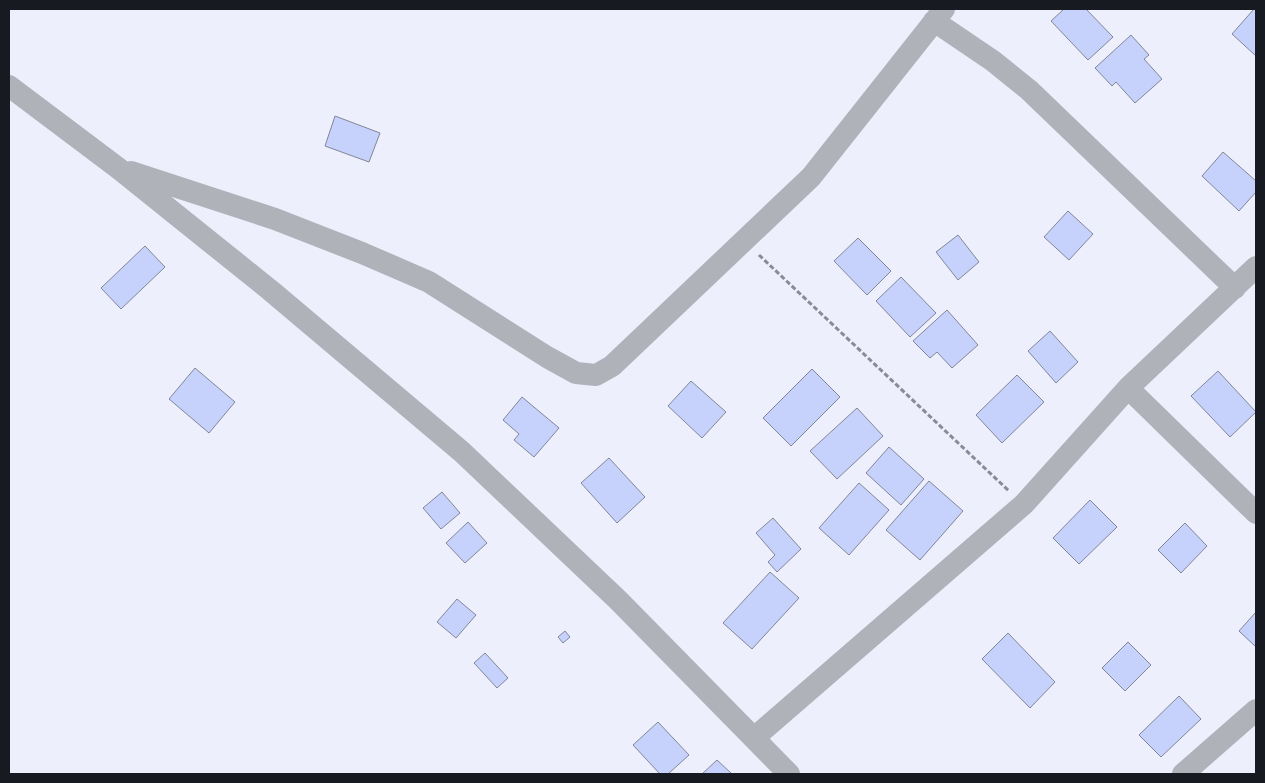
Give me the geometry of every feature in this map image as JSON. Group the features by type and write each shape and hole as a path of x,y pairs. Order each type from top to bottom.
{"street":[{"path":"118,168 275,219 362,253 428,282 547,357 576,372 596,375 612,366 811,177 939,15 1029,90 1235,288"},
{"path":"9,86 118,168 270,290 462,452 618,600 789,774"},
{"path":"754,738 1024,504 1128,388 1256,267"},
{"path":"1128,388 1256,513"},
{"path":"1183,774 1256,710"}],"path":[{"path":"744,241 1024,504"}],"building":[{"path":"1064,9 1086,9 1113,37 1088,60 1051,21"},
{"path":"1256,9 1256,56 1232,34"},
{"path":"1131,35 1149,55 1144,59 1162,79 1135,103 1116,82 1112,86 1095,68"},
{"path":"335,116 380,133 369,162 325,146"},
{"path":"1223,152 1256,181 1256,192 1239,211 1202,176"},
{"path":"1068,211 1093,234 1069,260 1044,237"},
{"path":"958,235 979,262 958,280 936,252"},
{"path":"858,238 891,271 867,295 834,261"},
{"path":"145,246 165,267 121,309 101,288"},
{"path":"901,277 936,313 910,337 876,301"},
{"path":"947,310 978,345 952,368 937,352 930,358 913,341"},
{"path":"1050,331 1078,362 1056,383 1028,351"},
{"path":"195,368 235,402 209,433 169,399"},
{"path":"812,369 840,397 791,446 763,418"},
{"path":"1218,371 1256,412 1230,437 1191,396"},
{"path":"1017,375 1044,402 1002,443 976,415"},
{"path":"691,381 726,412 702,438 668,406"},
{"path":"522,397 559,428 534,457 514,440 519,434 503,420"},
{"path":"857,408 883,436 837,479 810,451"},
{"path":"889,447 924,479 901,505 866,473"},
{"path":"609,458 645,497 617,523 581,483"},
{"path":"929,481 963,511 920,560 886,530"},
{"path":"859,483 889,510 849,555 819,528"},
{"path":"442,492 460,513 441,529 423,508"},
{"path":"1090,500 1117,527 1079,564 1053,538"},
{"path":"773,518 801,549 777,572 768,562 775,555 756,533"},
{"path":"468,522 487,543 465,563 446,543"},
{"path":"1185,523 1207,546 1181,573 1158,550"},
{"path":"770,572 799,598 752,649 723,623"},
{"path":"457,599 476,615 456,638 437,622"},
{"path":"1256,612 1256,647 1239,631"},
{"path":"565,631 570,637 563,643 558,637"},
{"path":"1008,633 1055,682 1030,708 982,659"},
{"path":"1128,642 1151,665 1125,691 1102,668"},
{"path":"485,653 508,678 497,688 474,663"},
{"path":"1179,696 1201,719 1161,757 1139,735"},
{"path":"658,722 689,755 668,774 660,774 633,745"},
{"path":"717,760 732,774 702,774"}]}
